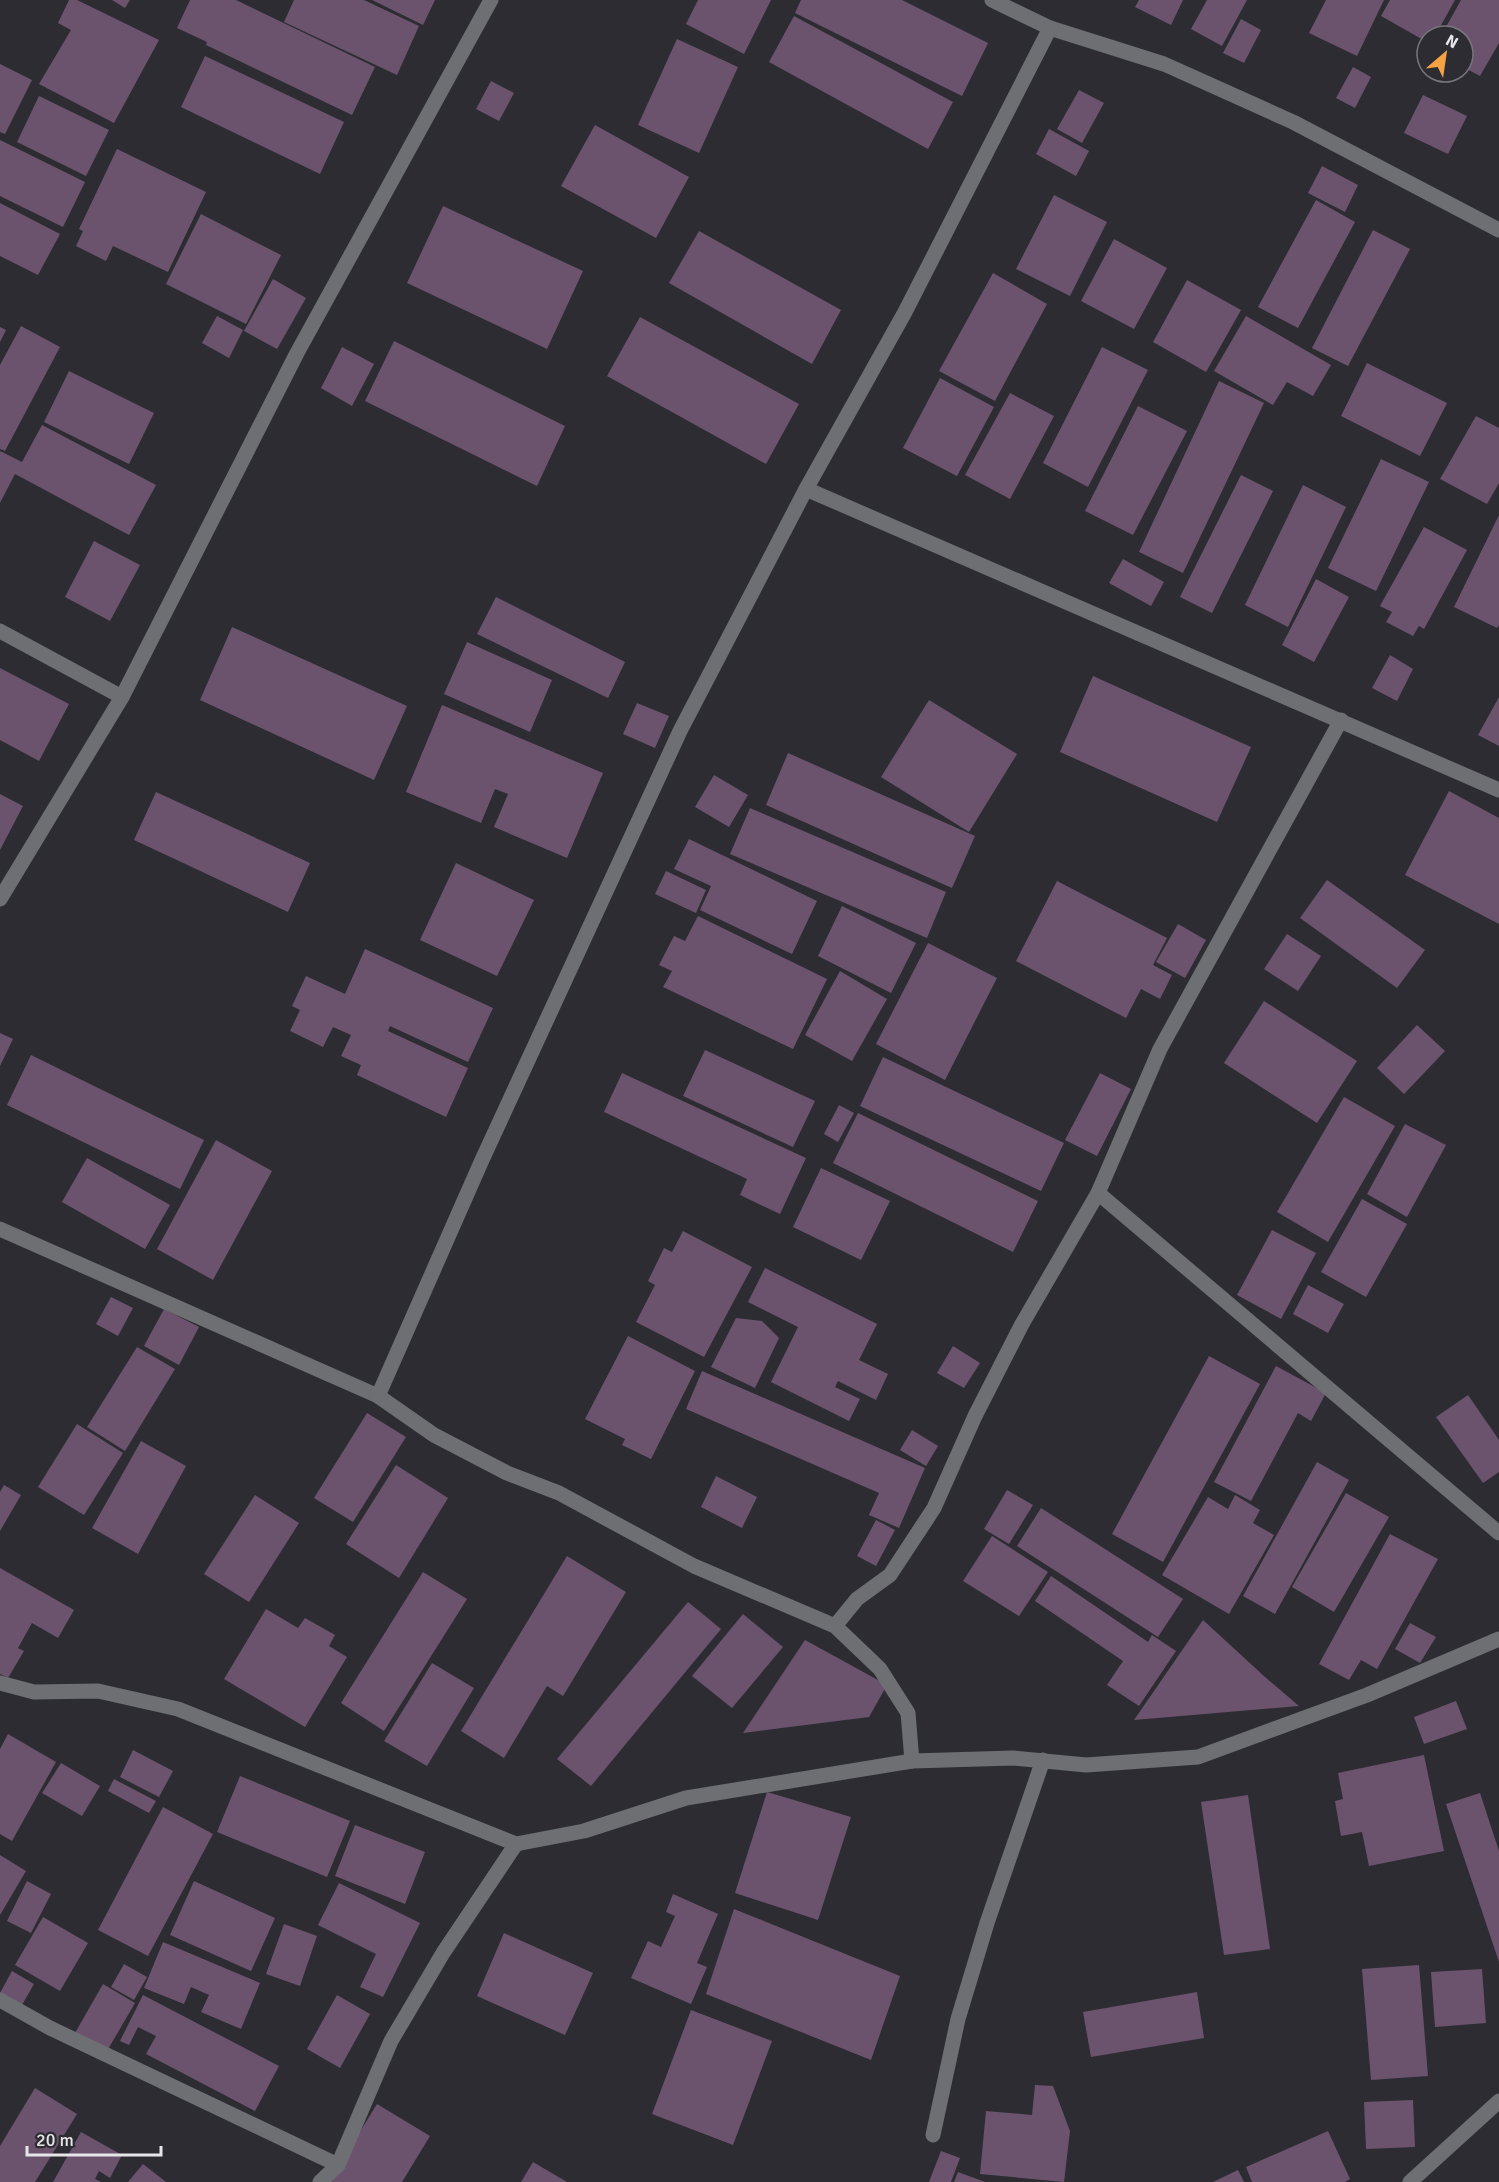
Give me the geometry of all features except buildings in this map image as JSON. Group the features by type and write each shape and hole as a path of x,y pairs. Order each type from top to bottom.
{"street":[{"path":"0,899 122,697 297,353 491,0"},
{"path":"992,0 1050,28 1164,64 1293,122 1499,230"},
{"path":"378,1396 482,1160 680,731 806,489 905,312 1050,28"},
{"path":"806,489 1499,790"},
{"path":"0,631 122,697"},
{"path":"835,1626 857,1599 890,1575 934,1508 975,1416 1022,1324 1098,1193 1160,1049 1341,720"},
{"path":"1098,1193 1499,1533"},
{"path":"0,1229 378,1396 434,1435 497,1467 559,1493 694,1566 835,1626 880,1669 908,1713 912,1761"},
{"path":"0,1683 33,1692 98,1691 178,1709 516,1844 584,1831 686,1798 912,1761 1043,1760 1096,1765 1198,1757 1367,1695 1499,1639"},
{"path":"933,2135 958,2019 987,1923 1043,1760"},
{"path":"320,2182 338,2165 391,2041 443,1953 516,1844"},
{"path":"0,2000 50,2028 338,2165"},
{"path":"1410,2182 1499,2101"}]}
